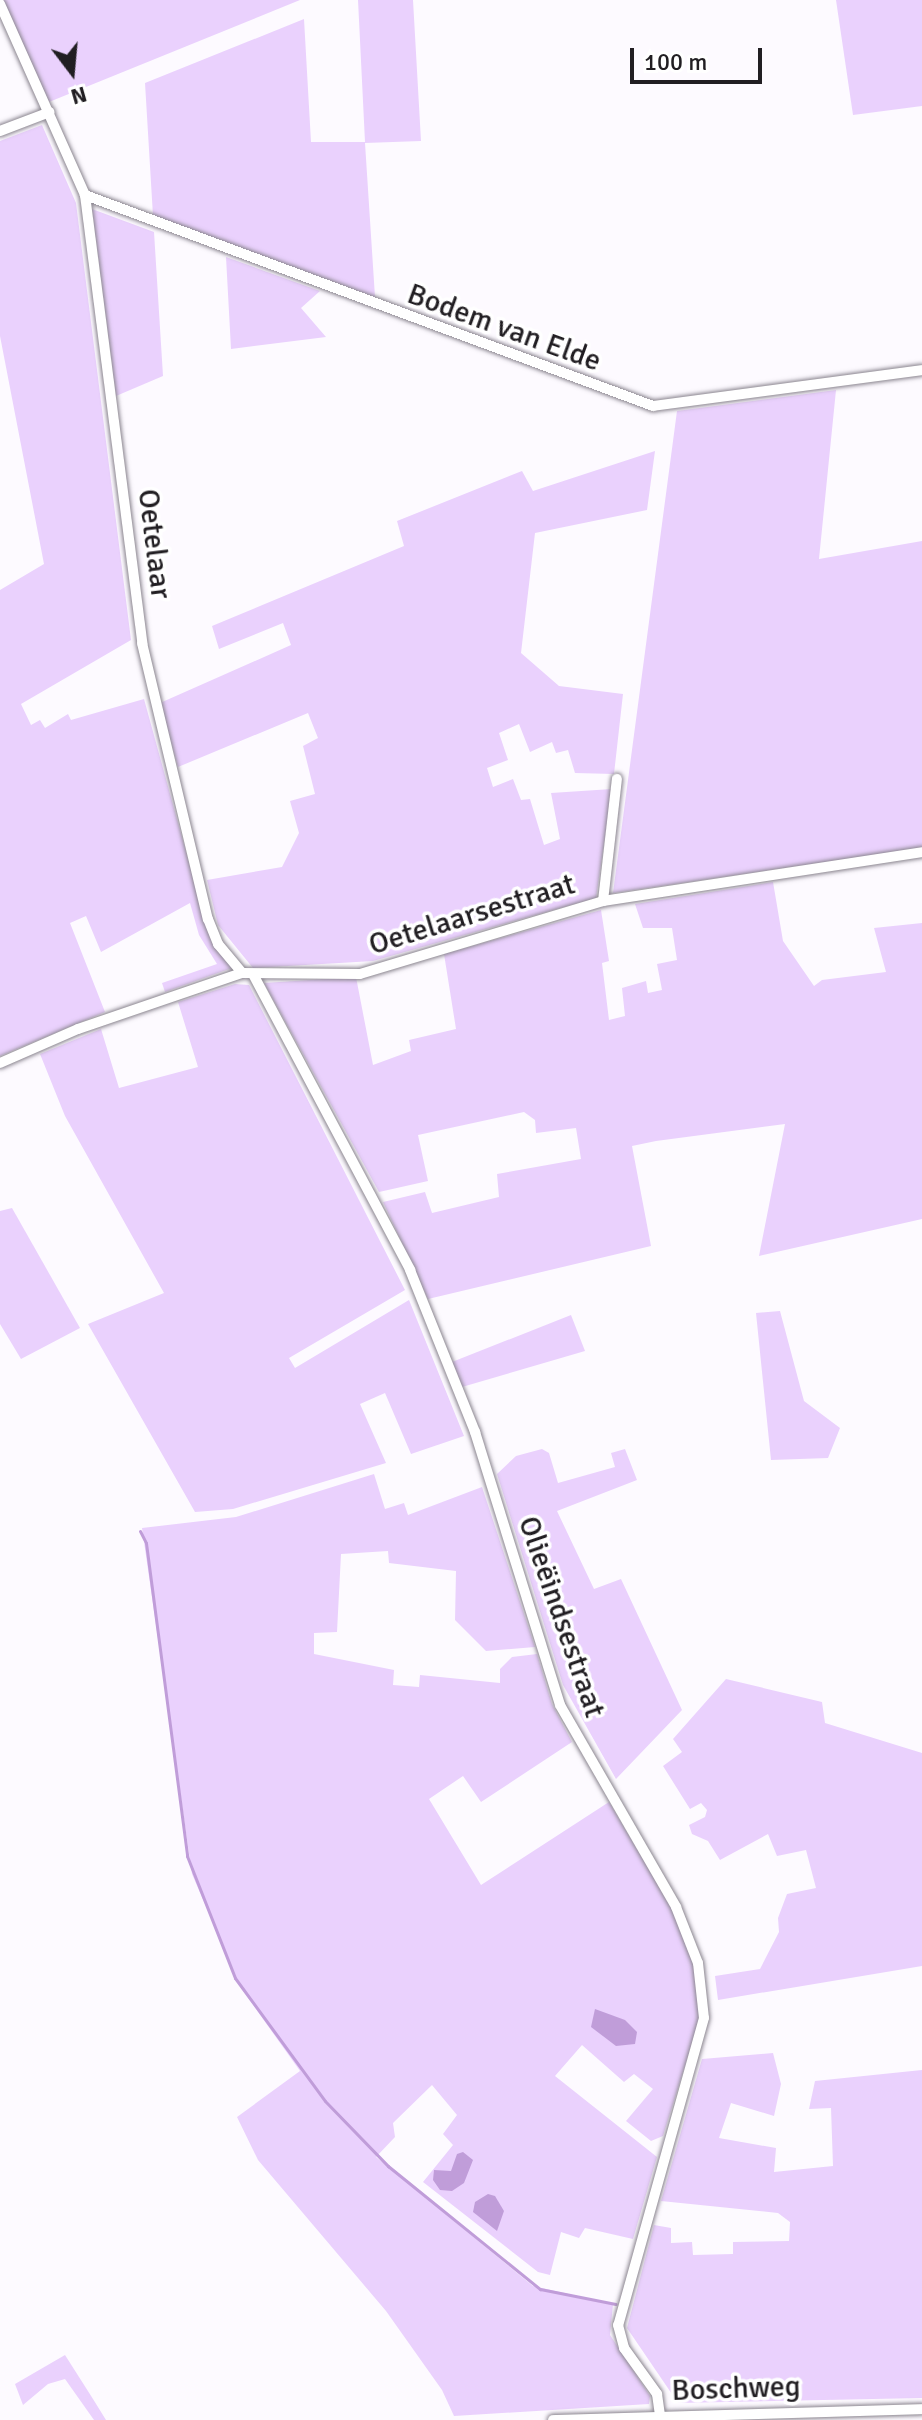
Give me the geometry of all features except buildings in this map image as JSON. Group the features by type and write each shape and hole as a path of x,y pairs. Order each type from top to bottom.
{"street":[{"name":"Oetelaar","path":"0,4 85,195 142,643 208,919 218,944 242,973"},
{"path":"0,131 50,112"},
{"name":"Bodem van Elde","path":"85,195 653,406 922,370"},
{"path":"603,901 617,779"},
{"name":"Oetelaarsestraat","path":"242,973 254,976 392,968 603,901 922,852"},
{"path":"0,1063 78,1029 242,973"},
{"name":"Olieëindsestraat","path":"254,976 410,1270 475,1432 560,1705 676,1907 698,1963 704,2018 618,2325 624,2348 657,2394 660,2416"},
{"name":"Boschweg","path":"553,2420 922,2409"}],"shaded area":[{"path":"3,0 300,0 49,102"},
{"path":"358,0 413,0 421,141 365,143 375,297 153,216 145,83 304,19 311,142 365,142"},
{"path":"836,0 922,0 922,106 853,115"},
{"path":"42,125 76,203 131,640 21,704 31,725 40,720 45,728 68,714 71,720 144,699 208,932 232,968 165,992 162,983 217,964 199,935 190,903 101,952 86,916 70,923 105,1012 0,1056 0,590 44,564 0,336 0,141"},
{"path":"92,209 154,232 163,376 116,396"},
{"path":"226,257 320,291 301,308 326,337 231,349"},
{"path":"836,390 819,559 922,541 922,848 613,893 677,411"},
{"path":"655,451 647,510 535,533 521,653 559,686 623,694 614,774 575,773 568,750 556,753 552,742 530,752 519,724 499,733 508,760 487,768 493,787 513,779 521,800 530,799 544,845 560,839 551,793 612,789 596,898 373,961 253,968 218,925 207,880 282,867 299,833 290,801 315,794 303,746 318,738 308,713 178,767 160,703 291,645 283,623 219,649 212,626 404,546 397,521 522,471 533,491"},
{"path":"773,882 783,941 814,986 822,980 886,972 874,928 922,923 922,1219 759,1256 785,1124 656,1141 632,1146 651,1246 428,1299 383,1202 425,1192 432,1213 499,1197 497,1174 581,1159 576,1128 536,1133 535,1120 524,1112 418,1135 428,1181 379,1192 264,983 356,977 373,1065 411,1051 409,1040 456,1029 444,954 601,910 609,961 602,963 609,1020 625,1016 622,988 646,981 648,993 662,990 657,964 677,960 672,928 643,928 635,904"},
{"path":"235,984 249,985 405,1290 289,1358 295,1368 409,1300 464,1436 411,1454 385,1393 360,1404 386,1463 233,1509 195,1512 88,1324 164,1293 65,1116 40,1054 101,1029 119,1088 198,1067 178,1002"},
{"path":"12,1208 80,1328 21,1359 0,1324 0,1211"},
{"path":"780,1311 804,1401 840,1428 828,1458 771,1460 756,1313"},
{"path":"571,1315 585,1351 462,1387 452,1362"},
{"path":"542,1449 549,1453 558,1483 615,1467 611,1453 625,1449 637,1480 557,1511 594,1589 621,1579 682,1710 616,1779 563,1685 497,1474 516,1456"},
{"path":"374,1474 385,1509 404,1503 408,1515 482,1487 535,1647 486,1651 455,1620 456,1571 389,1563 388,1551 341,1554 337,1632 314,1633 314,1654 394,1670 393,1685 419,1687 420,1675 500,1683 500,1669 512,1657 537,1654 552,1704 572,1742 481,1802 463,1776 429,1799 481,1885 609,1802 693,1944 703,2008 663,2136 651,2141 626,2121 653,2089 634,2074 624,2082 582,2045 555,2076 657,2157 633,2239 585,2228 579,2238 561,2232 550,2275 538,2272 423,2182 453,2145 443,2134 457,2115 432,2085 393,2123 395,2137 376,2157 533,2286 613,2304 610,2335 650,2396 649,2404 454,2416 442,2390 386,2311 258,2160 237,2117 300,2071 241,1988 192,1874 142,1528 236,1517"},
{"path":"726,1679 822,1702 825,1723 922,1753 922,1966 718,2000 715,1976 760,1969 779,1932 778,1918 787,1894 816,1888 806,1850 777,1856 768,1834 720,1860 708,1841 692,1834 689,1825 705,1817 707,1810 701,1803 690,1809 663,1766 682,1752 673,1739"},
{"path":"595,2009 625,2020 637,2032 635,2044 616,2046 591,2027"},
{"path":"773,2053 781,2084 774,2116 731,2103 719,2138 776,2148 774,2172 833,2166 831,2108 809,2109 815,2081 922,2070 922,2398 678,2403 627,2328 654,2225 671,2228 671,2243 692,2242 693,2255 733,2254 733,2242 789,2241 790,2222 778,2213 661,2201 702,2059"},
{"path":"463,2152 473,2160 464,2183 452,2191 440,2190 433,2180 434,2170 451,2171 457,2154"},
{"path":"488,2194 495,2196 504,2211 497,2231 473,2212 475,2202"},
{"path":"65,2355 106,2420 94,2420 65,2379 48,2384 23,2405 15,2384"}],"waterway":[{"path":"140,1531 146,1543 187,1856 235,1978 325,2101 388,2166 540,2289 616,2304"}]}
